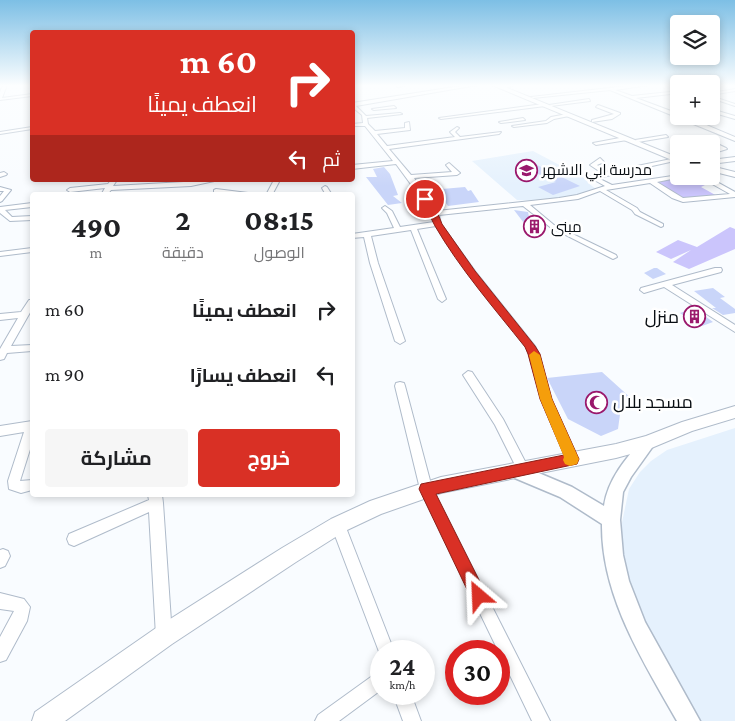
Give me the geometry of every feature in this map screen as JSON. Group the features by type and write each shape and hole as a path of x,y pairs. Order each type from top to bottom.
{"main road":[{"path":"576,119 670,157"},
{"path":"588,119 670,156"},
{"path":"720,170 735,175"},
{"path":"720,172 735,179"},
{"path":"44,721 164,636 338,525 376,507 426,489 650,442 688,426 735,412"}],"street":[{"path":"365,119 374,133 410,176 435,214 438,224 472,273 530,346 534,354 546,399 572,459"},
{"path":"501,122 526,119"},
{"path":"514,126 547,122 551,119"},
{"path":"594,121 607,119"},
{"path":"374,133 408,129 407,123"},
{"path":"700,125 735,140"},
{"path":"0,133 30,128"},
{"path":"457,128 452,132 459,138"},
{"path":"722,134 735,131"},
{"path":"386,148 499,133"},
{"path":"638,140 666,136"},
{"path":"596,143 625,138"},
{"path":"720,165 735,159"},
{"path":"600,160 601,162 594,165 606,173"},
{"path":"610,187 592,178 593,176 670,161"},
{"path":"355,167 398,162"},
{"path":"410,176 457,174 449,165"},
{"path":"435,214 578,197 600,189 670,178"},
{"path":"651,181 665,189 675,198 683,200 735,195"},
{"path":"106,192 113,182"},
{"path":"70,190 204,182"},
{"path":"215,192 223,182"},
{"path":"717,185 735,195"},
{"path":"0,188 8,191 0,200"},
{"path":"325,188 327,192"},
{"path":"600,189 635,209 637,213 661,225"},
{"path":"525,204 552,226 613,257"},
{"path":"0,210 30,205"},
{"path":"385,208 392,215 398,230"},
{"path":"0,210 10,219 30,218"},
{"path":"355,236 438,224"},
{"path":"413,227 442,299"},
{"path":"368,235 374,264 400,341"},
{"path":"0,254 30,250"},
{"path":"644,290 718,270"},
{"path":"667,285 735,329"},
{"path":"2,353 30,305"},
{"path":"0,317 24,315"},
{"path":"2,353 30,348"},
{"path":"468,375 499,422 520,470 566,492 611,520"},
{"path":"400,386 426,489 541,721"},
{"path":"0,431 30,426"},
{"path":"30,432 14,485 18,487 30,486"},
{"path":"650,442 634,458 616,491 612,504 612,548 616,575 630,613 688,721"},
{"path":"74,539 156,499 164,636"},
{"path":"338,525 382,640"},
{"path":"0,601 19,604 22,607 21,615 0,654"},
{"path":"324,721 370,688"},
{"path":"406,705 412,721"}],"shaded area":[{"name":"مدرسة ابي الاشهر","path":"533,151 586,179 596,189 572,196 539,201 517,200 472,161"},
{"path":"670,178 670,185 705,185 701,187 719,197 685,201 651,181"},
{"path":"730,227 735,229 735,249 689,269 673,262 691,250 671,259 656,252 678,240 697,247"},
{"path":"735,428 735,721 695,721 635,610 621,546 621,527 629,489 640,472 651,461 667,450"}],"building":[{"path":"535,164 580,186 553,195 538,187 556,182 532,171"},
{"path":"384,167 390,174 398,195 393,196 402,203 388,205 366,177 377,177 373,169"},
{"path":"439,185 442,189 465,187 468,191 471,190 479,202 448,206 439,194 434,194 427,186"},
{"path":"514,210 528,212 533,235"},
{"name":"منزل","path":"654,268 666,274 653,279 644,273"},
{"path":"713,288 725,297 720,298 735,309 735,313 723,315 712,308 716,308 694,291"},
{"name":"منزل","path":"691,309 698,311 713,322 702,326 695,324 680,313"},
{"name":"مسجد بلال","path":"602,372 643,409 621,407 618,429 601,436 568,419 547,378"}],"slow traffic":[{"path":"534,355 546,399 572,459 570,460"}],"place":[{"name":"مدرسة ابي الاشهر","path":"526,170"},
{"name":"مبنى","path":"535,227"},
{"name":"منزل","path":"695,317"},
{"name":"مسجد بلال","path":"597,402"}],"route":[{"path":"425,199 435,214 438,224 472,273 530,346 534,354 546,399 572,459 426,489 479,596"}]}
